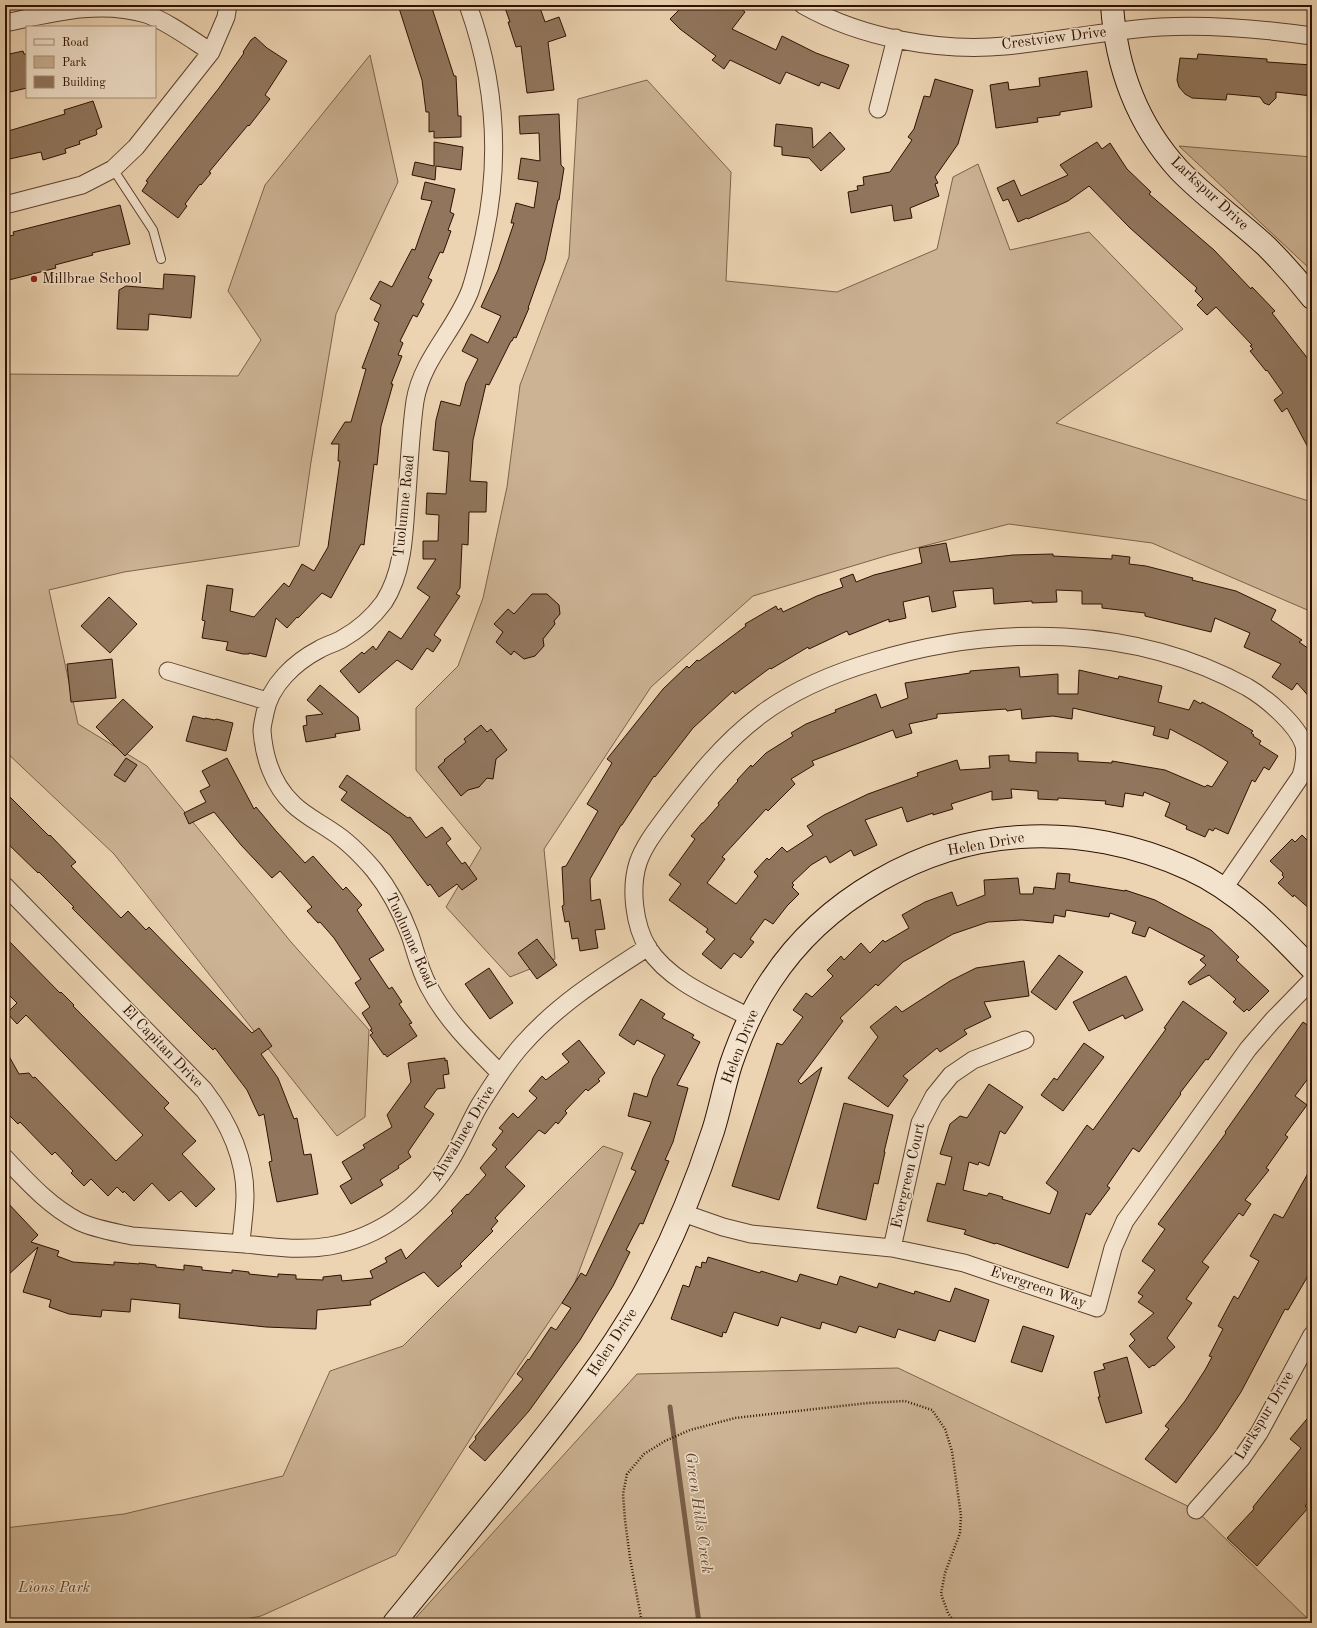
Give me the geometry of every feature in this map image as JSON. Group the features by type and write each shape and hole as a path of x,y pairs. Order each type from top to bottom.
{"street":[{"path":"5,205 82,185 113,169 136,147 211,52 226,17 228,5"},
{"name":"Tuolumne Road","path":"468,5 478,32 492,98 494,166 489,215 480,256 470,291 458,317 441,341 426,368 416,397 412,424 404,546 396,575 384,602 365,623 342,639 318,650 297,664 279,682 267,701 262,728 267,758 276,783 292,804 356,850 375,871 393,896 411,938 418,964 430,989 463,1035 500,1073"},
{"name":"Crestview Drive","path":"803,5 818,14 855,28 932,45 970,48 1005,46 1113,31 1162,27 1207,26 1250,28 1312,36"},
{"name":"Larkspur Drive","path":"1112,5 1113,31 1120,64 1131,94 1160,147 1180,170 1266,246 1290,271 1312,298"},
{"path":"5,23 69,9 108,7 147,14 173,28 211,52"},
{"path":"878,109 896,38"},
{"path":"749,1017 682,981 664,966 648,947 637,920 633,891 638,862 651,838 686,790 709,762 731,740 765,712 790,695 823,679 860,665 900,653 943,644 984,638 1056,636 1127,645 1164,653 1197,664 1225,676 1254,692 1278,711 1296,730 1304,746 1305,762 1301,776 1224,888"},
{"path":"168,671 267,701"},
{"name":"Helen Drive","path":"394,1623 554,1425 596,1369 621,1332 643,1294 683,1213 703,1161 731,1064 749,1017 770,981 798,946 828,915 864,889 898,870 937,854 976,844 1016,837 1052,836 1089,839 1123,846 1157,856 1191,870 1224,888 1252,909 1275,930 1312,969"},
{"name":"El Capitan Drive","path":"5,886 204,1090 219,1111 232,1135 242,1165 245,1194 241,1244"},
{"name":"Ahwahnee Drive","path":"5,1158 38,1192 58,1209 79,1221 105,1230 132,1236 301,1249 330,1246 358,1239 388,1225 412,1208 432,1188 448,1165 479,1106 500,1073 522,1045 546,1020 573,997 648,947"},
{"name":"Evergreen Way","path":"683,1213 723,1227 750,1234 892,1248 964,1263 1097,1308 1113,1248 1125,1221 1248,1049 1273,1020 1312,980"},
{"name":"Evergreen Court","path":"892,1248 920,1123 934,1096 951,1075 973,1060 1025,1040"},
{"name":"Larkspur Drive","path":"1196,1510 1241,1459 1259,1432 1312,1335"}],"lane":[{"path":"113,169 153,230 161,259"}],"path":[{"path":"642,1623 630,1558 623,1494 627,1474 644,1454 665,1441 690,1430 736,1418 860,1404 905,1401 932,1410 945,1429 952,1451 961,1516 960,1533 945,1573 941,1594 948,1613 955,1623"}],"green space":[{"path":"370,55 398,182 336,314 311,462 299,546 124,572 49,590 78,724 147,766 291,942 369,1030 365,1117 337,1136 114,854 5,751 5,374 238,376 261,340 228,291 265,185"},
{"path":"647,80 731,172 726,281 837,292 937,249 953,177 978,164 1010,250 1089,232 1183,329 1056,423 1312,502 1312,612 1152,543 1009,524 889,555 753,596 651,687 544,849 555,959 510,977 446,907 481,848 416,770 416,708 458,666 483,598 507,487 520,385 569,257 578,99"},
{"path":"1179,146 1312,157 1312,271"},
{"name":"Lions Park","path":"603,1146 623,1153 574,1285 485,1416 396,1555 261,1616 227,1623 5,1623 5,1528 124,1514 283,1476 330,1371 403,1346"},
{"path":"898,1368 1196,1510 1312,1623 411,1623 637,1374"}],"building":[{"path":"398,5 431,5 454,76 456,76 458,116 461,116 461,137 434,138 434,131 429,132 429,112 426,112 422,80"},
{"path":"504,5 539,5 545,22 559,17 566,36 548,42 554,90 527,93 521,46 516,47"},
{"path":"684,5 736,5 745,12 732,29 776,50 782,36 816,53 849,65 839,89 821,82 819,86 786,72 780,84 730,60 724,69 712,60 716,56 680,29 670,19"},
{"path":"255,37 267,48 287,61 265,95 270,99 209,172 211,173 201,185 200,184 185,204 187,206 178,218 142,191 148,182 146,181 219,88 244,53 243,52 251,40"},
{"path":"23,51 24,54 26,54 26,88 10,92 5,70 5,55"},
{"path":"1198,54 1267,59 1267,62 1312,65 1312,96 1276,92 1276,98 1269,105 1264,103 1260,97 1227,94 1226,100 1192,98 1185,94 1179,87 1177,80 1180,58 1197,59"},
{"path":"1087,71 1092,107 1060,112 1060,115 1037,118 1038,122 996,128 990,85 1008,82 1009,90 1040,86 1039,78"},
{"path":"935,79 973,90 958,144 935,177 938,183 935,184 939,196 910,208 912,218 894,221 892,205 851,213 848,192 858,190 857,186 864,185 863,177 890,172 912,140 908,137 914,129 924,96 930,97"},
{"path":"93,101 102,127 96,130 96,135 79,141 80,144 65,149 66,153 43,160 41,152 5,160 5,132 65,114 64,110"},
{"path":"559,114 561,165 564,168 559,200 545,260 529,308 516,338 514,337 511,341 489,385 486,384 473,440 470,481 487,482 486,512 469,512 468,545 462,544 460,588 456,594 460,596 434,635 441,640 433,652 427,648 412,670 397,660 359,693 340,671 362,652 364,654 373,646 376,650 389,631 401,639 430,597 417,588 436,559 423,559 423,541 438,541 439,515 426,514 427,493 446,494 449,452 433,450 436,420 441,401 460,406 466,383 478,359 462,351 471,334 488,343 501,316 481,307 498,270 514,223 511,223 516,203 534,208 538,182 518,179 521,158 540,161 539,133 520,134 519,116"},
{"path":"776,124 812,128 813,148 830,132 845,149 821,171 809,158 782,155 782,147 774,146"},
{"path":"434,142 463,147 461,170 436,166 435,180 412,175 415,162 434,166"},
{"path":"1097,142 1102,149 1110,143 1127,169 1151,192 1149,194 1214,250 1251,289 1252,287 1275,311 1272,313 1312,364 1312,455 1287,408 1282,412 1274,400 1283,393 1267,370 1266,371 1250,351 1253,349 1250,346 1252,345 1216,307 1207,315 1197,305 1203,299 1195,291 1197,288 1129,227 1089,186 1068,201 1018,222 1008,199 1003,201 997,188 1014,180 1021,196 1068,175 1060,165"},
{"path":"425,182 455,189 450,212 454,214 448,230 451,231 443,253 440,252 428,278 432,280 421,302 424,304 417,317 413,315 400,341 403,343 398,355 402,356 391,384 393,384 381,426 377,465 374,464 364,545 361,544 331,598 322,593 287,628 276,618 266,657 226,650 228,642 202,638 205,621 202,620 207,585 233,589 230,611 254,617 284,583 289,587 302,564 314,571 328,547 340,461 338,461 339,444 331,444 345,422 351,422 366,369 362,368 379,323 374,320 381,305 370,299 380,281 392,287 412,249 415,250 432,201 421,199"},
{"path":"120,205 130,244 92,253 93,255 55,265 56,268 5,281 5,237 14,235 13,232"},
{"path":"164,274 195,276 191,318 149,314 148,330 117,329 119,290 126,286 163,289"},
{"path":"946,543 950,562 1013,555 1053,554 1053,556 1112,559 1112,555 1130,557 1129,564 1146,566 1236,591 1276,610 1271,620 1302,640 1299,642 1312,651 1312,700 1297,683 1292,690 1272,677 1281,664 1244,647 1250,633 1215,618 1211,632 1145,616 1145,613 1102,608 1102,604 1082,604 1082,591 1056,590 1057,602 1032,603 1032,601 994,604 993,588 953,591 956,607 932,612 929,596 903,602 906,618 889,622 889,619 849,635 847,631 809,649 808,647 771,669 770,668 735,694 733,691 693,728 655,777 654,776 621,825 590,879 591,901 600,899 605,929 595,930 598,948 580,951 578,938 572,939 569,921 565,922 562,906 564,905 562,867 566,866 598,811 587,804 612,763 607,759 663,689 687,666 689,668 697,660 699,661 746,626 745,624 776,606 778,610 781,608 783,612 817,596 843,587 840,579 853,574 856,582 874,575 922,563 919,548"},
{"path":"532,594 547,594 559,605 560,614 554,621 555,624 543,639 544,646 535,656 524,659 514,651 511,655 496,642 503,632 494,624 508,609 514,614"},
{"path":"109,597 137,624 110,653 81,626"},
{"path":"112,659 116,698 71,702 67,664"},
{"path":"1019,667 1020,677 1058,674 1058,694 1078,694 1079,670 1118,679 1119,676 1162,686 1158,702 1189,710 1194,700 1201,704 1202,702 1253,731 1251,733 1254,735 1253,736 1261,741 1259,744 1278,756 1269,770 1264,767 1255,782 1252,780 1228,834 1215,828 1213,831 1209,829 1205,837 1186,829 1187,826 1165,816 1170,803 1144,792 1143,796 1125,793 1123,807 1105,804 1106,801 1058,798 1058,800 1038,799 1038,791 1011,789 1012,798 992,800 992,791 951,804 953,809 933,815 933,813 907,822 902,807 865,820 877,845 854,856 851,850 830,863 826,856 811,865 792,883 794,885 792,887 799,894 787,906 773,924 765,919 750,939 754,942 741,958 734,953 721,969 702,954 715,939 706,932 708,929 669,900 681,884 669,875 695,839 691,836 719,805 718,803 751,765 752,767 766,753 793,736 791,733 806,724 836,712 835,710 876,694 881,708 908,698 905,683 970,673 970,671","holes":["1073,708 1155,727 1153,735 1168,739 1170,729 1228,762 1212,787 1207,785 1205,787 1165,770 1112,761 1112,763 1078,761 1078,753 1036,752 1036,763 1009,761 1009,755 989,756 990,768 960,770 957,760 917,773 918,776 868,794 824,815 807,826 813,835 787,852 782,847 769,860 767,858 754,872 758,876 736,904 707,883 725,859 722,857 766,809 768,811 795,784 791,779 814,765 812,761 893,730 896,738 912,733 909,724 937,718 937,714 1021,709 1022,719 1053,716 1072,719"]},
{"path":"320,685 358,717 360,730 335,734 336,737 306,742 303,726 307,725 306,716 323,714 307,700"},
{"path":"123,699 153,727 125,756 96,727"},
{"path":"193,716 233,723 226,751 186,741"},
{"path":"481,725 487,732 491,729 507,750 496,759 493,779 487,778 479,787 468,790 461,796 438,767 445,761 444,760 466,742 464,739"},
{"path":"126,758 137,765 125,782 114,775"},
{"path":"227,758 254,809 256,807 305,863 313,856 343,890 346,887 362,905 357,910 384,950 369,959 389,989 392,987 402,1002 399,1004 412,1023 409,1024 417,1036 387,1057 370,1035 373,1033 370,1030 372,1029 362,1013 370,1007 355,983 361,979 334,938 320,922 318,923 307,911 312,907 280,871 272,878 241,845 214,812 189,824 184,813 206,802 200,791 210,786 202,771"},
{"path":"347,775 408,818 410,817 426,838 442,827 451,839 446,843 462,864 465,862 477,879 462,890 457,884 439,897 430,884 428,886 390,835 341,800 347,792 339,787"},
{"path":"5,792 76,862 71,866 121,918 128,911 146,930 149,927 252,1033 259,1028 272,1046 261,1054 278,1078 294,1119 297,1118 304,1155 311,1154 318,1194 277,1202 269,1162 272,1161 264,1114 259,1116 247,1090 215,1048 213,1050 72,908 74,907 5,841"},
{"path":"1302,835 1312,845 1312,911 1294,895 1293,897 1278,883 1284,877 1282,875 1283,873 1270,861 1292,839 1295,842"},
{"path":"1057,873 1070,874 1069,882 1125,890 1155,900 1211,930 1239,957 1236,960 1269,991 1249,1011 1247,1009 1244,1012 1233,1002 1236,999 1209,975 1190,985 1188,982 1206,965 1200,960 1205,956 1149,927 1145,937 1132,933 1136,922 1110,913 1109,917 1066,910 1065,917 1054,915 1053,923 1022,920 988,922 953,934 903,962 878,986 876,984 840,1018 843,1021 798,1081 801,1084 822,1067 779,1200 732,1186 777,1043 782,1045 803,1017 793,1010 806,993 812,997 833,976 827,970 841,956 844,960 861,943 870,953 883,940 885,942 909,928 902,915 925,902 952,892 957,906 985,895 984,880 1018,878 1020,894 1033,894 1034,887 1055,889"},
{"path":"5,937 60,993 61,992 74,1005 73,1006 169,1103 164,1108 196,1141 182,1154 215,1189 196,1207 181,1191 169,1201 152,1183 134,1201 124,1191 123,1193 117,1187 108,1196 91,1179 84,1186 71,1173 73,1171 55,1152 52,1155 20,1122 18,1124 5,1111 5,1049 19,1074 29,1073 33,1078 35,1077 116,1161 143,1135 26,1015 17,1024 7,1013 17,1003 5,991"},
{"path":"537,939 557,965 537,979 518,953"},
{"path":"1059,955 1083,972 1056,1010 1031,992"},
{"path":"1024,961 1029,996 984,1002 991,1017 964,1030 967,1034 940,1052 937,1048 903,1076 908,1080 888,1107 848,1078 878,1037 870,1027 896,1006 902,1012 950,981 976,968"},
{"path":"489,968 513,1003 490,1019 465,984"},
{"path":"1126,976 1143,1010 1125,1019 1123,1015 1089,1031 1073,1002"},
{"path":"641,999 665,1014 662,1018 694,1035 692,1038 700,1042 677,1085 688,1088 673,1142 665,1160 669,1161 643,1224 640,1223 626,1250 630,1252 613,1286 580,1340 529,1411 485,1461 469,1447 476,1439 475,1437 523,1379 517,1374 528,1359 529,1360 551,1327 556,1330 571,1308 562,1303 581,1273 586,1276 636,1171 631,1169 651,1122 628,1116 634,1093 647,1097 653,1078 665,1055 637,1040 634,1045 619,1035"},
{"path":"1183,1001 1227,1033 1208,1060 1206,1059 1180,1093 1181,1094 1139,1152 1133,1148 1107,1186 1110,1188 1090,1215 1086,1213 1068,1268 996,1243 995,1244 964,1234 966,1230 927,1221 937,1183 945,1185 952,1157 940,1154 950,1124 960,1116 967,1118 989,1084 1023,1107 1005,1134 1000,1131 989,1166 979,1162 978,1165 969,1162 963,1190 987,1196 989,1193 1003,1197 1002,1199 1050,1214 1058,1192 1046,1183 1087,1125 1093,1130 1166,1029 1164,1028"},
{"path":"1303,1022 1312,1028 1312,1073 1295,1096 1307,1105 1285,1135 1288,1137 1266,1168 1269,1170 1245,1200 1251,1204 1243,1216 1239,1213 1202,1262 1209,1267 1186,1299 1192,1303 1167,1338 1175,1347 1154,1366 1153,1365 1149,1368 1129,1346 1135,1340 1130,1334 1154,1313 1138,1302 1143,1296 1138,1293 1155,1270 1142,1261 1165,1229 1158,1224 1226,1133 1225,1132"},
{"path":"579,1040 605,1073 598,1079 600,1081 588,1091 586,1089 565,1111 567,1113 558,1124 556,1122 545,1134 539,1130 505,1167 525,1186 495,1218 498,1221 491,1229 493,1231 460,1264 462,1266 438,1287 424,1272 370,1301 371,1305 317,1310 316,1329 266,1327 179,1318 180,1304 131,1299 130,1312 102,1310 101,1317 69,1314 49,1307 51,1300 23,1292 38,1247 5,1278 5,1200 38,1235 31,1242 59,1251 57,1256 73,1262 114,1265 114,1262 139,1263 156,1265 156,1267 184,1270 184,1265 202,1267 202,1270 232,1273 232,1270 249,1272 249,1274 278,1277 278,1274 296,1275 296,1279 323,1280 323,1277 341,1275 342,1281 373,1278 370,1271 387,1262 385,1258 401,1249 406,1259 453,1213 451,1211 486,1175 480,1168 497,1149 492,1145 503,1131 499,1128 513,1113 518,1118 537,1098 529,1091 542,1076 546,1080 569,1062 562,1054"},
{"path":"1084,1043 1104,1057 1063,1111 1041,1095 1054,1078 1057,1080"},
{"path":"445,1058 445,1061 447,1060 449,1074 443,1075 445,1088 437,1089 424,1107 434,1114 408,1152 411,1157 398,1166 399,1168 380,1180 383,1185 351,1204 340,1186 352,1179 342,1162 365,1148 363,1145 392,1127 387,1115 411,1082 408,1063"},
{"path":"844,1103 893,1115 878,1184 874,1183 866,1220 817,1208"},
{"path":"1312,1166 1312,1269 1288,1310 1285,1309 1241,1392 1217,1429 1176,1483 1145,1459 1169,1429 1165,1426 1185,1401 1212,1357 1209,1356 1223,1329 1218,1326 1234,1296 1238,1299 1259,1261 1250,1256 1274,1214 1283,1218"},
{"path":"708,1257 760,1273 761,1271 797,1282 800,1274 837,1285 840,1276 877,1288 879,1283 914,1294 915,1291 950,1302 955,1288 989,1300 975,1342 939,1330 935,1341 898,1329 895,1338 859,1326 856,1333 822,1322 820,1329 781,1317 778,1326 734,1312 726,1333 723,1332 722,1337 671,1319 683,1285 689,1287 696,1266 701,1268 702,1262 706,1263"},
{"path":"1023,1326 1054,1336 1042,1372 1011,1362"},
{"path":"1127,1357 1142,1413 1106,1423 1098,1397 1100,1397 1094,1372 1105,1369 1103,1364"},
{"path":"1312,1413 1312,1498 1305,1506 1308,1508 1257,1566 1227,1538 1254,1509 1253,1507 1301,1448 1290,1439"}],"waterway":[{"name":"Green Hills Creek","path":"670,1407 699,1623"}],"place":[{"name":"Millbrae School","path":"34,279"}]}
